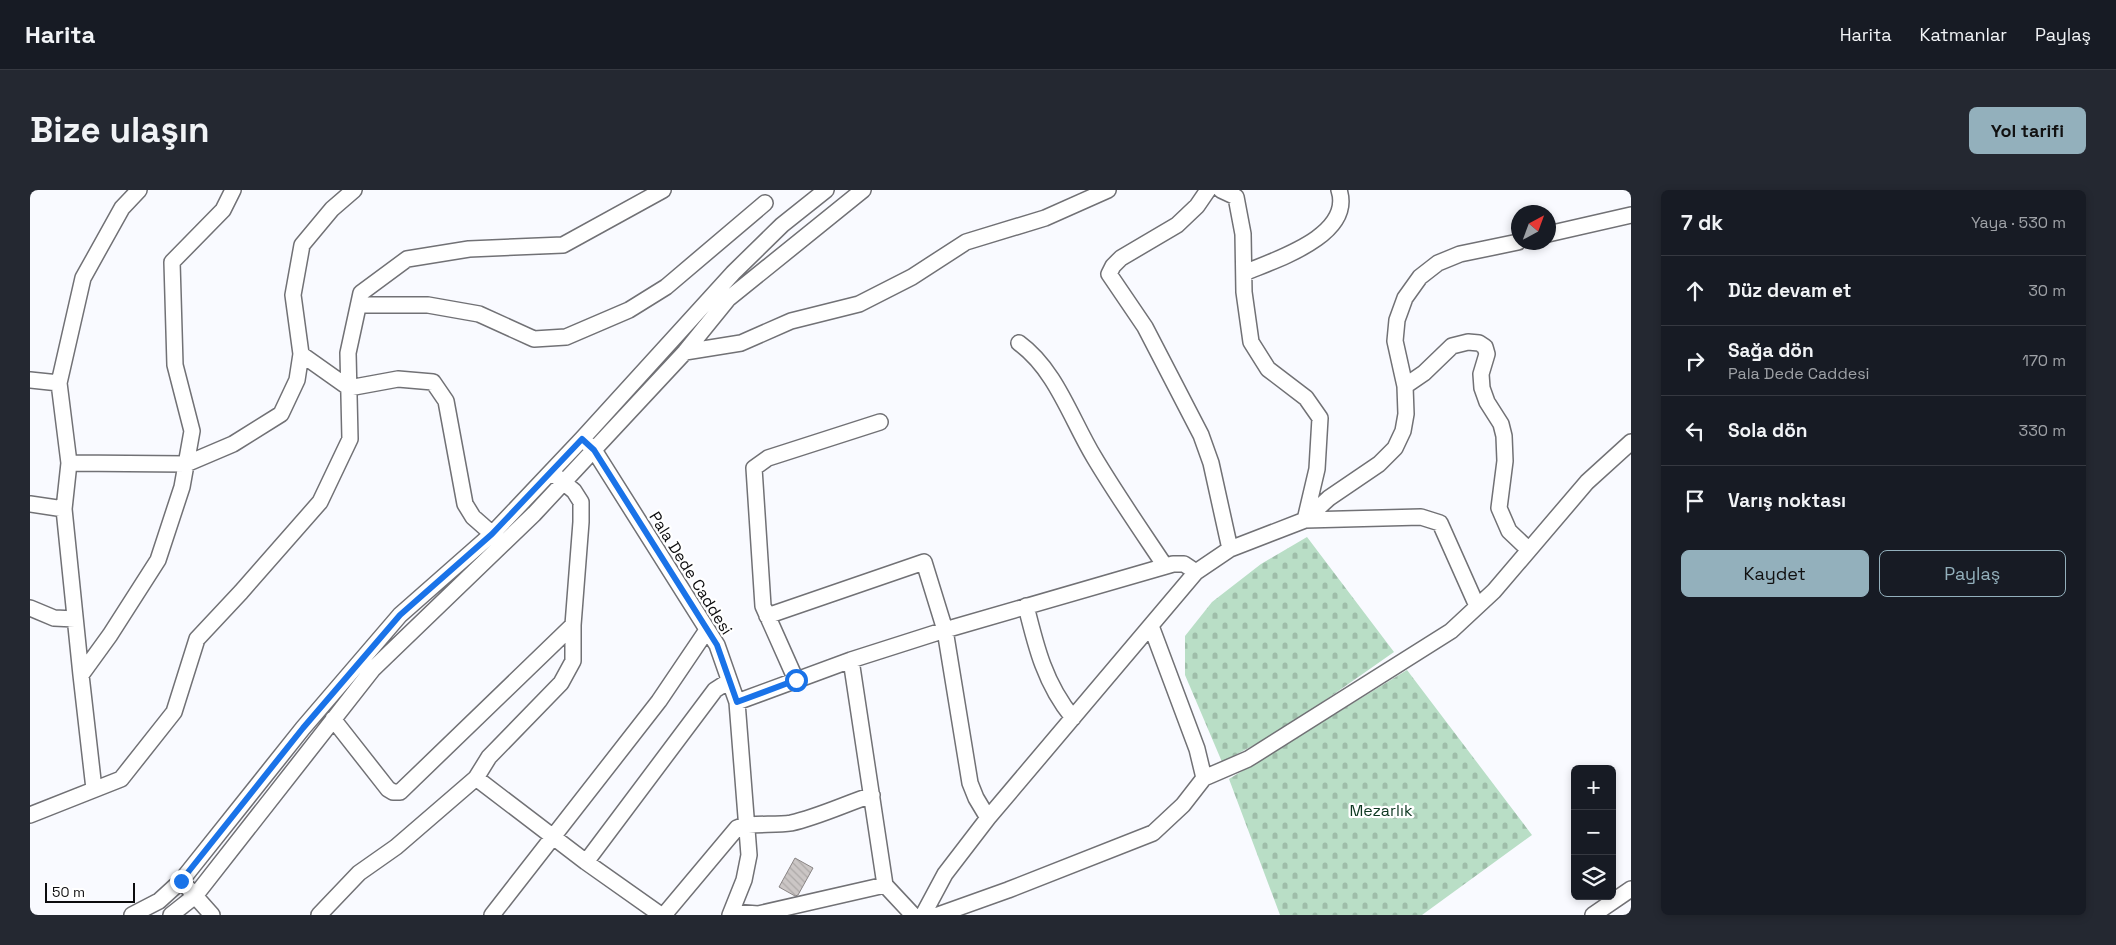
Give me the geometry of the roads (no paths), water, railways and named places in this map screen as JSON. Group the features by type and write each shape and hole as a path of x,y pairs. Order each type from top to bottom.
{"street":[{"path":"94,789 64,509 69,463 59,383 83,278 122,208 139,190"},
{"path":"81,675 110,635 158,560 182,487 192,431 175,365 172,262 223,210 233,190"},
{"path":"69,463 186,464 233,444 281,414 297,380 301,354 294,296 302,245 332,209 354,190"},
{"path":"30,815 121,779 174,712 197,639 242,592 320,502 350,439 348,352 361,293 407,259 469,249 563,245 663,190"},
{"path":"132,915 158,901 181,881 303,728 400,615 492,534 582,439 733,273 782,225 826,190"},
{"path":"171,915 195,896 373,669 504,544 564,482 685,352 728,299 864,190"},
{"path":"685,352 741,343 791,321 859,304 912,277 966,242 1045,218 1108,190"},
{"path":"1208,190 1188,216 1177,225 1121,258 1113,266 1110,274 1145,327 1201,435 1211,464 1230,549"},
{"path":"1221,190 1236,197 1243,234 1244,292 1251,342 1268,369 1306,398 1320,418 1317,469 1305,520"},
{"path":"1244,273 1289,254 1321,237 1337,217 1340,206 1339,190"},
{"path":"359,305 428,305 479,314 534,339 566,337 629,310 666,287 765,203"},
{"path":"1556,232 1631,215"},
{"path":"1305,520 1329,498 1379,464 1394,448 1403,431 1406,414 1405,386 1395,341 1397,320 1406,298 1420,277 1438,263 1460,254 1511,243"},
{"path":"1405,386 1424,373 1452,346 1468,342 1478,342 1485,347 1486,354 1481,374 1482,388 1487,402 1502,424 1504,436 1504,461 1499,508 1509,531 1529,550"},
{"path":"1019,343 1045,368 1093,456 1165,566"},
{"path":"301,354 349,388 398,379 433,382 446,401 465,504 473,517 504,544"},
{"path":"30,380 59,383"},
{"path":"796,680 763,606 754,468 768,458 880,422"},
{"name":"Pala Dede Caddesi","path":"582,439 594,450 717,645 737,702 749,855 744,880 731,914"},
{"path":"938,915 1008,890 1153,833 1183,805 1204,778 1256,754 1451,631 1494,591 1587,482 1631,442"},
{"path":"319,915 359,873 396,847 476,778 489,757 560,683 573,660 573,626 581,502 574,491 552,471"},
{"path":"30,504 64,509"},
{"path":"923,915 945,874 988,818 1196,572 1230,549 1305,520 1421,517 1440,522 1477,606"},
{"path":"766,616 924,562 945,630 970,783 976,798 988,818"},
{"path":"737,702 851,660 945,630 1165,566 1184,564 1196,572"},
{"path":"1026,606 1042,666 1055,694 1073,718"},
{"path":"30,608 54,618 75,619"},
{"path":"333,719 388,789 393,792 400,792 573,626"},
{"path":"1150,626 1197,749 1204,778"},
{"path":"492,915 659,701 707,630"},
{"path":"851,660 885,885 913,915"},
{"path":"586,862 715,690 729,681"},
{"path":"476,778 586,862 663,915 734,830 747,825 789,823 872,795"},
{"path":"181,881 212,915"},
{"path":"731,914 758,914 885,885"},
{"path":"1593,915 1631,889"}],"park label":[{"name":"Mezarlık","path":"1381,810"}]}
